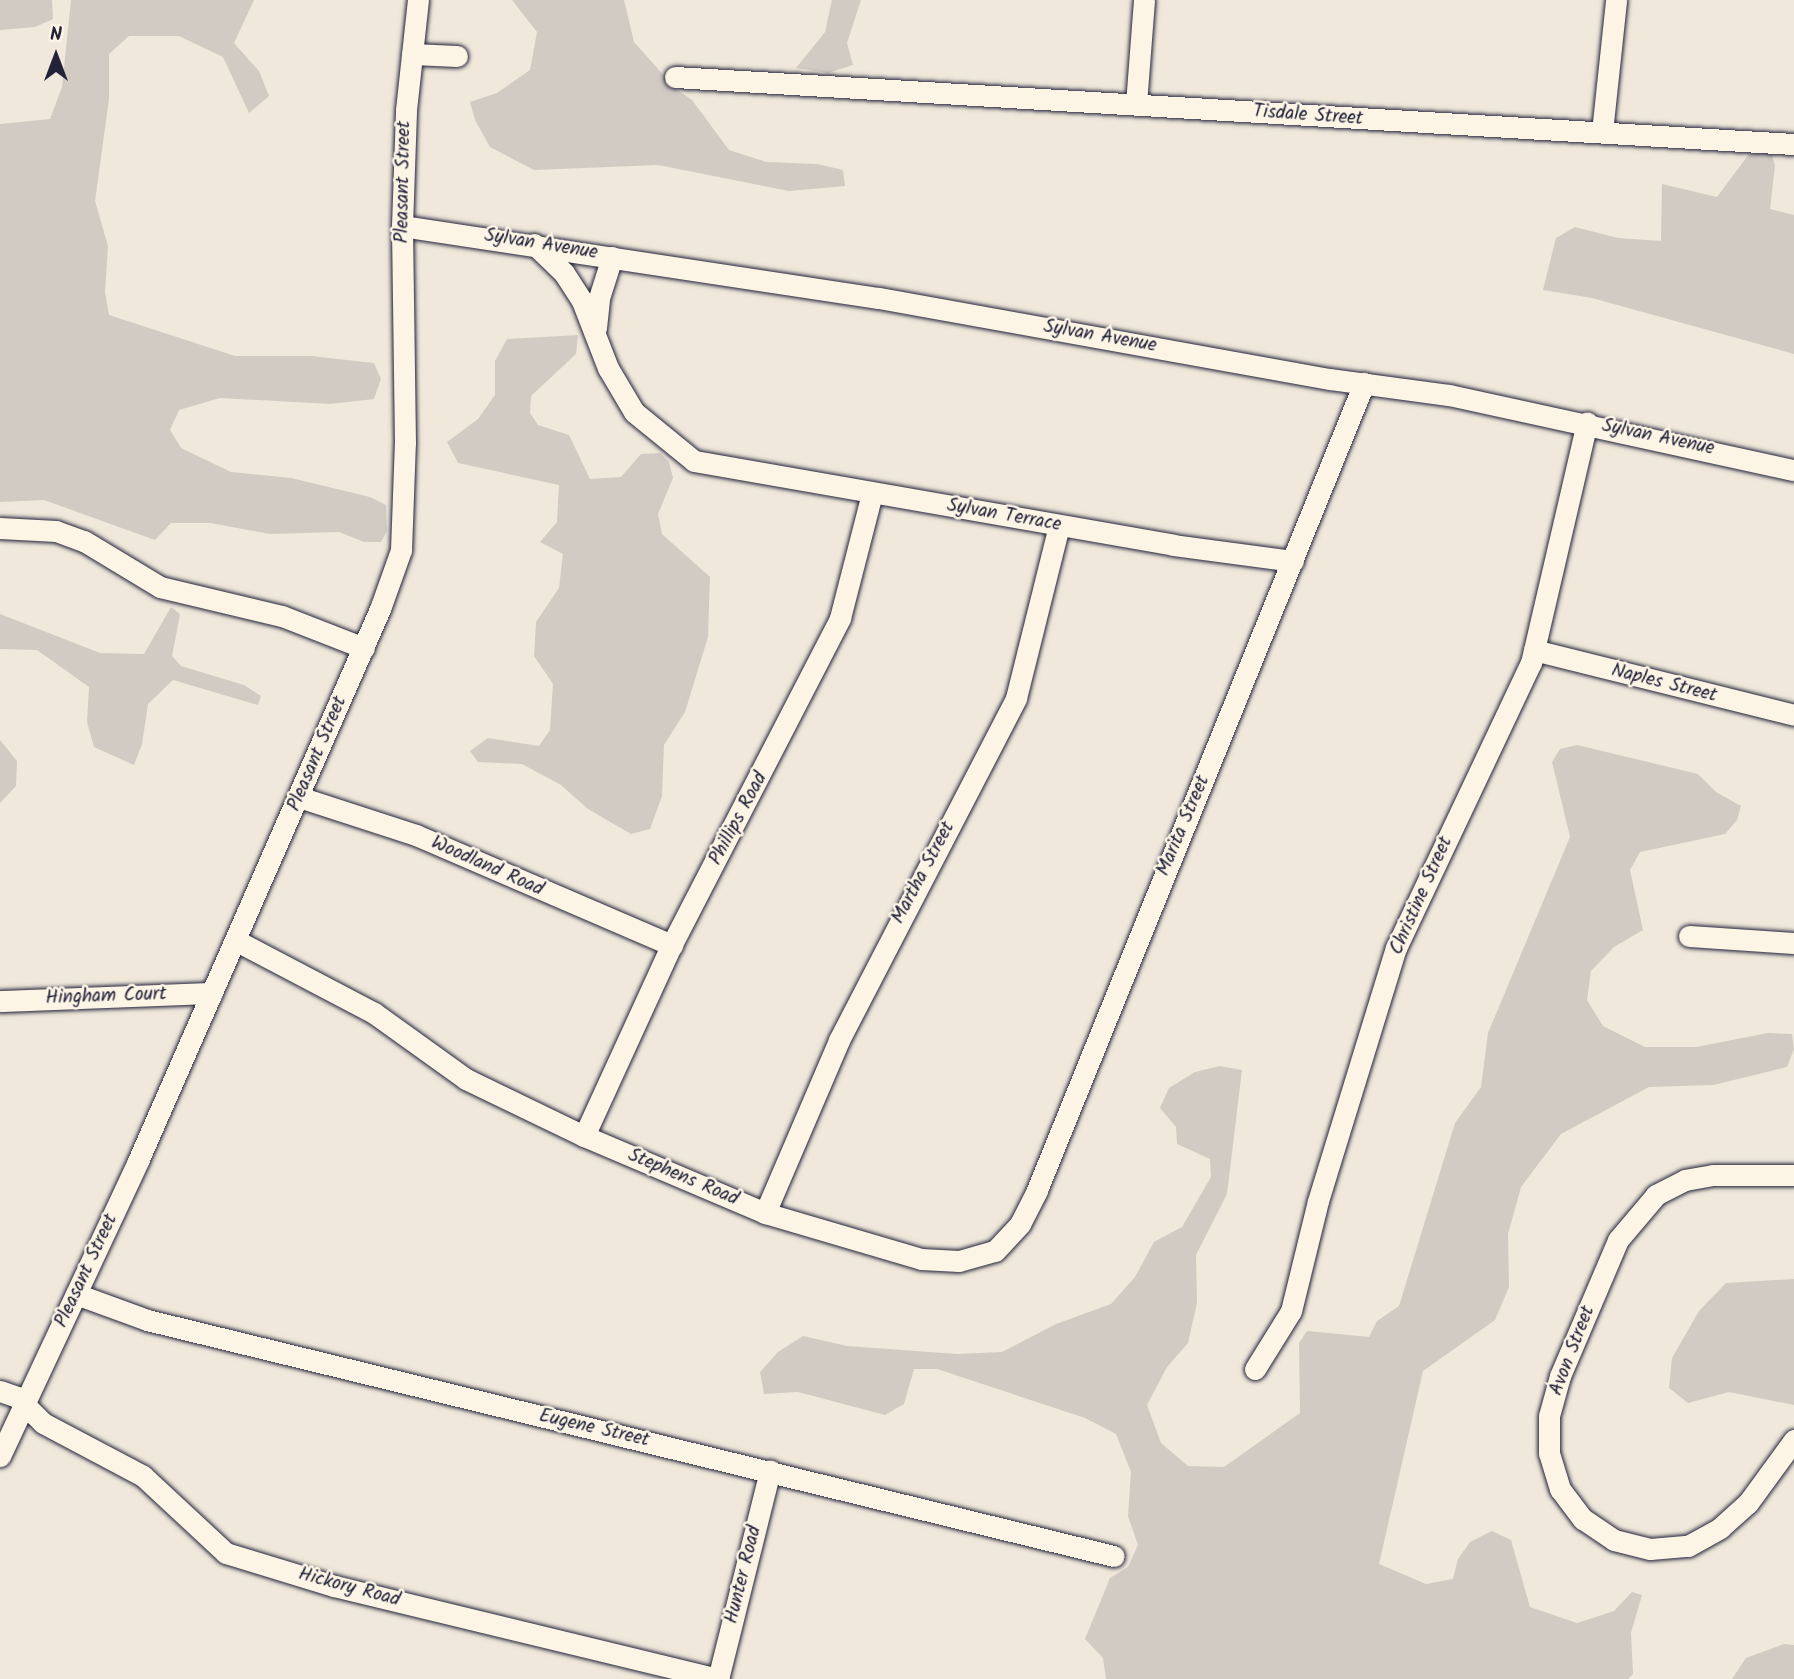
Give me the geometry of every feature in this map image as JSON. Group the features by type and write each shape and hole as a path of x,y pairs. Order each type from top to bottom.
{"street":[{"name":"Pleasant Street","path":"0,1456 76,1294 299,797 363,648 401,550 402,226 412,54 418,0"},
{"path":"1136,104 1144,0"},
{"path":"1602,132 1616,0"},
{"path":"412,54 457,56"},
{"name":"Tisdale Street","path":"675,77 1794,144"},
{"name":"Sylvan Avenue","path":"402,226 534,244 1587,422 1794,470"},
{"name":"Sylvan Terrace","path":"534,244 564,273 596,330 608,368 634,412 684,456 702,464 1059,525 1293,561"},
{"name":"Sylvan Terrace","path":"596,330 598,298 612,257"},
{"path":"1293,561 1364,383"},
{"name":"Christine Street","path":"1255,1369 1291,1311 1318,1201 1396,948 1503,725 1534,650 1587,422"},
{"name":"Phillips Road","path":"584,1136 672,945 840,618 872,493"},
{"name":"Martha Street","path":"765,1213 845,1029 1016,698 1059,525"},
{"path":"0,528 56,531 84,541 160,587 282,616 363,648"},
{"name":"Marita Street","path":"1076,1091 1293,561"},
{"name":"Naples Street","path":"1534,650 1794,715"},
{"name":"Woodland Road","path":"299,797 416,835 672,945"},
{"path":"1689,936 1794,943"},
{"name":"Stephens Road","path":"235,940 374,1013 466,1079 584,1136 765,1213 921,1259 959,1261 984,1256 1004,1243 1020,1224 1076,1091"},
{"name":"Hingham Court","path":"0,1001 212,992"},
{"name":"Avon Street","path":"1794,1175 1713,1175 1685,1180 1656,1195 1641,1210 1618,1240 1560,1376 1549,1416 1549,1453 1560,1489 1583,1518 1614,1540 1650,1549 1688,1546 1720,1528 1748,1503 1794,1440"},
{"name":"Eugene Street","path":"76,1294 147,1320 1114,1556"},
{"name":"Hickory Road","path":"0,1391 24,1404 43,1423 143,1476 226,1553 334,1586 644,1671 718,1679"},
{"name":"Hunter Road","path":"718,1679 770,1470"}],"shaded area":[{"path":"0,0 52,0 53,19 35,27 0,30"},
{"path":"71,0 254,0 234,43 259,71 269,96 249,113 223,57 179,36 129,36 109,54 109,99 95,201 108,246 105,292 109,315 235,356 311,356 374,363 381,379 374,399 330,404 220,398 179,410 170,430 181,448 231,472 291,478 370,497 386,505 387,531 381,542 364,542 339,532 270,534 211,523 171,523 155,540 44,500 0,502 0,124 50,119 62,87"},
{"path":"512,0 624,0 634,42 675,88 692,100 729,150 766,162 817,164 843,170 845,186 789,191 658,165 534,170 490,147 475,120 470,102 497,93 530,70 537,32"},
{"path":"832,0 861,0 847,43 853,65 828,73 796,68 825,32"},
{"path":"1771,153 1775,165 1770,209 1794,215 1794,354 1592,298 1543,290 1556,238 1575,227 1618,238 1661,241 1662,184 1717,197 1749,154"},
{"path":"578,335 576,354 531,396 530,413 538,425 569,435 590,479 621,477 641,454 660,453 669,462 673,478 658,514 662,534 710,577 708,637 685,712 664,745 662,796 650,829 631,834 588,809 561,785 522,764 478,762 470,751 488,738 539,746 550,730 553,684 534,656 536,622 559,588 563,554 540,542 557,522 559,485 458,463 447,442 478,419 495,395 495,361 507,339"},
{"path":"171,607 180,614 172,656 181,666 244,685 261,696 258,705 173,680 148,704 142,744 134,765 94,747 87,722 89,687 37,650 0,649 0,614 100,653 144,654"},
{"path":"0,740 17,761 16,786 0,803"},
{"path":"1577,745 1698,774 1716,792 1741,806 1737,820 1725,834 1640,852 1630,870 1643,930 1614,947 1591,971 1587,1000 1603,1026 1645,1047 1696,1047 1768,1033 1792,1034 1794,1049 1787,1067 1713,1085 1649,1087 1561,1134 1521,1187 1508,1234 1509,1287 1495,1320 1423,1371 1379,1564 1426,1584 1453,1579 1458,1559 1470,1542 1492,1531 1511,1540 1530,1607 1577,1623 1614,1611 1632,1592 1642,1595 1631,1633 1633,1674 1628,1679 1106,1679 1103,1658 1085,1639 1110,1578 1128,1567 1138,1545 1128,1516 1131,1472 1116,1434 1085,1418 937,1369 914,1369 904,1404 885,1415 798,1392 764,1394 760,1372 778,1352 803,1336 847,1346 957,1354 1002,1352 1056,1324 1111,1304 1135,1277 1154,1242 1182,1227 1211,1177 1210,1159 1177,1144 1176,1127 1160,1108 1169,1088 1195,1072 1220,1066 1242,1070 1227,1194 1196,1255 1197,1303 1188,1343 1167,1367 1147,1405 1161,1443 1188,1466 1224,1467 1300,1413 1299,1343 1307,1331 1369,1337 1377,1321 1399,1306 1455,1123 1481,1087 1488,1033 1570,837 1552,762 1560,749"},
{"path":"1794,1279 1794,1405 1729,1392 1688,1403 1669,1388 1672,1358 1699,1311 1726,1283"},
{"path":"1784,1644 1794,1645 1794,1679 1732,1679 1746,1658"}]}
